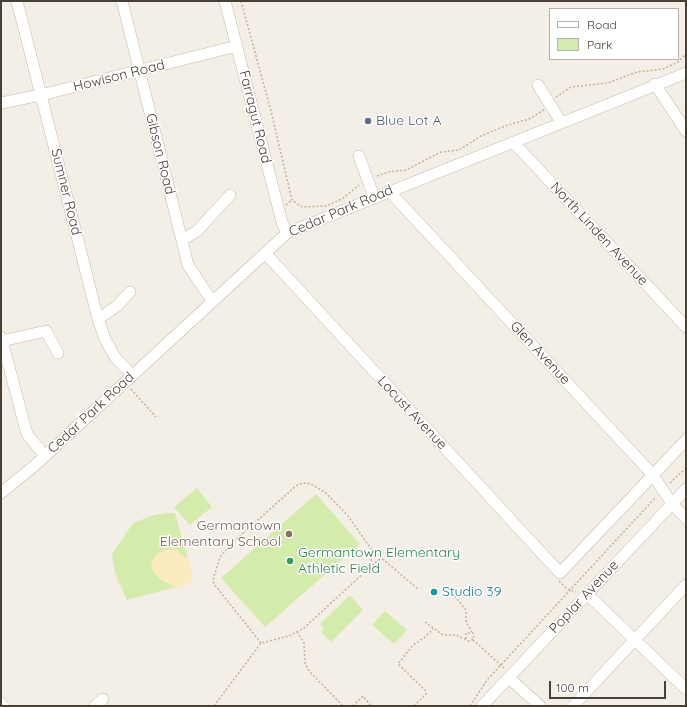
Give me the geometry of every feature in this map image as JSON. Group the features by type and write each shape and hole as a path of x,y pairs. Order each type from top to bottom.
{"street":[{"name":"Sumner Road","path":"17,1 98,319 105,339 128,379"},
{"name":"Gibson Road","path":"122,1 188,265 212,301"},
{"name":"Farragut Road","path":"225,1 282,222 287,233"},
{"name":"Howison Road","path":"1,103 41,95 236,46"},
{"name":"Cedar Park Road","path":"1,493 45,456 287,233 655,84 686,73"},
{"path":"538,84 562,122"},
{"path":"655,84 686,131"},
{"name":"North Linden Avenue","path":"513,142 686,327"},
{"path":"359,156 366,179 374,197"},
{"name":"Glen Avenue","path":"389,191 653,475 672,504 686,518"},
{"path":"182,240 197,231 230,194"},
{"name":"Locust Avenue","path":"265,253 558,575"},
{"path":"98,319 117,306 130,292"},
{"path":"45,456 27,434 2,339 46,331 58,353"},
{"path":"558,575 686,440"},
{"name":"Poplar Avenue","path":"482,706 686,489"},
{"path":"572,706 686,585"},
{"path":"585,596 636,639 686,689"},
{"path":"509,678 540,706"}],"path":[{"path":"241,1 271,110 292,200 297,205 302,207 326,206 342,199 366,179 388,172 406,170 441,152 464,148 481,136 505,126 529,120 545,110 559,94 571,87 608,83 637,72 663,69 678,62 686,54"},
{"path":"128,379 156,417"},
{"path":"470,706 483,684 663,490 686,468"},
{"path":"261,642 214,584 213,580 220,557 231,544 297,485 306,483 316,486 326,493 348,516 372,550 418,589"},
{"path":"368,569 371,563 372,550"},
{"path":"214,706 261,642 289,636 304,628 381,558"},
{"path":"558,575 570,591 585,596"},
{"path":"452,593 466,610 467,624 474,636 473,640"},
{"path":"425,622 443,635 456,635 469,641 473,640 501,665"},
{"path":"414,706 426,694 426,691 398,664 413,645 424,638 433,629"},
{"path":"297,632 304,643 305,663 309,671 343,706"},
{"path":"466,639 466,633 472,632"},
{"path":"353,706 363,696 372,706"}],"green space":[{"path":"197,488 212,507 190,525 174,507"},
{"name":"Germantown Elementary Athletic Field","path":"316,494 360,544 265,627 221,578"},
{"path":"175,513 193,577 188,584 127,600 115,573 112,554 133,523 154,515"},
{"path":"350,595 363,610 331,642 321,632 324,629 320,624"},
{"path":"385,611 407,630 394,644 372,625"}],"sand":[{"path":"168,549 176,550 188,559 193,577 188,584 175,587 161,580 153,571 151,565 156,554"}],"place":[{"name":"Blue Lot A","path":"368,121"},
{"name":"Germantown Elementary School","path":"289,534"},
{"name":"Germantown Elementary Athletic Field","path":"290,561"},
{"name":"Studio 39","path":"434,592"}]}
